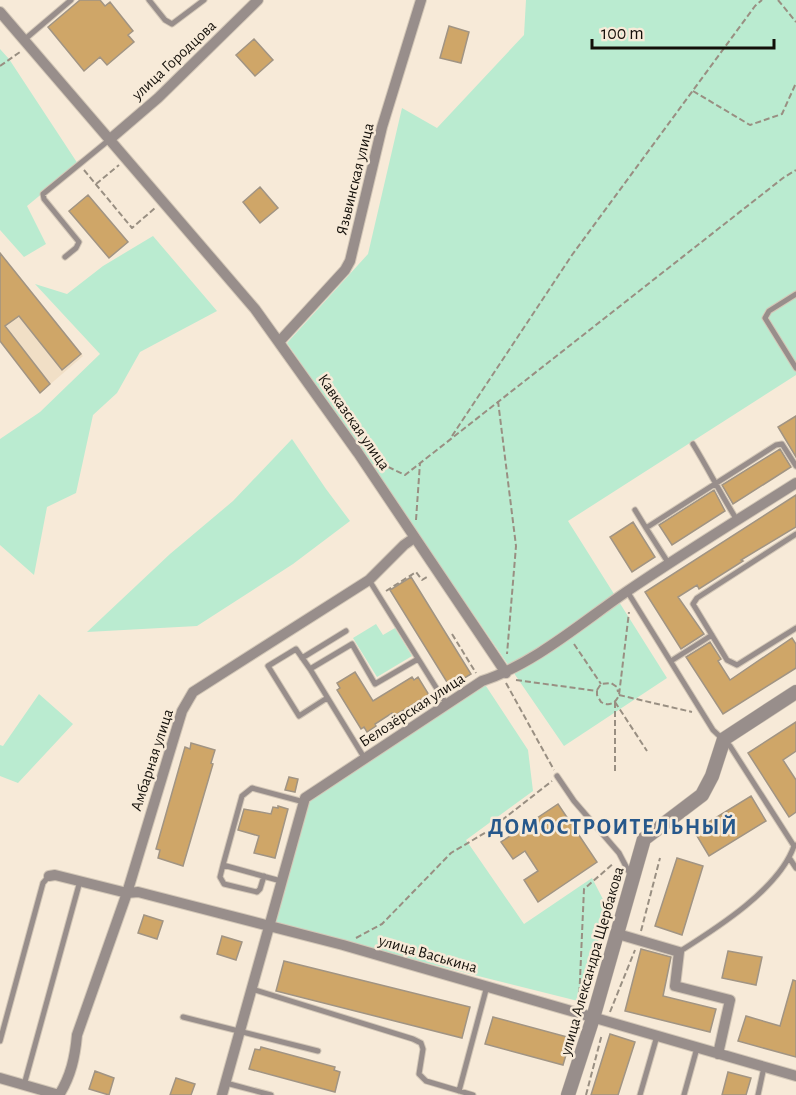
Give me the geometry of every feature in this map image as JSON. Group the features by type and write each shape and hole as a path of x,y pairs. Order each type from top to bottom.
{"street":[{"name":"улица Городцова","path":"109,140 158,98 258,0"},
{"name":"Язьвинская улица","path":"279,342 345,270 350,261 380,137 422,0"},
{"name":"Кавказская улица","path":"0,12 23,45 109,140 255,309 358,453 505,675"},
{"name":"Белозёрская улица","path":"304,802 305,798 482,681 505,675 566,633 629,594 669,564 796,483"},
{"name":"Амбарная улица","path":"59,1095 67,1083 75,1057 77,1035 127,892 182,711 193,692 369,580 414,538"},
{"path":"723,739 796,692"},
{"name":"улица Александра Щербакова","path":"568,1095 600,1020 618,934 644,839 702,795 712,776 723,739"},
{"path":"222,1095 304,802"},
{"name":"улица Васькина","path":"49,876 55,875 127,892 138,892 343,945 796,1076"},
{"path":"618,934 679,952 675,986 730,1000 718,1054"},
{"path":"0,1078 59,1095"}],"lane":[{"path":"23,45 71,0"},
{"path":"149,0 165,20 172,24 204,0"},
{"path":"65,257 76,248 79,242 44,199 43,194 109,140"},
{"path":"796,294 769,311 765,318 796,368"},
{"path":"646,528 779,443 796,466"},
{"path":"693,444 712,474 714,484 737,520"},
{"path":"635,510 669,564"},
{"path":"796,534 694,600 693,604 728,660 737,664 796,628"},
{"path":"369,580 447,705"},
{"path":"629,594 703,715 713,730 730,746 795,846 790,859 774,879 717,927 679,952"},
{"path":"302,658 346,631"},
{"path":"671,662 712,635"},
{"path":"310,669 352,644 375,684 418,658"},
{"path":"327,698 299,716 268,666 296,649 310,669 365,759"},
{"path":"557,776 574,801 619,853 633,881"},
{"path":"264,876 257,892 224,884 220,880 242,796 254,788 304,802"},
{"path":"790,859 796,868"},
{"path":"223,865 282,881"},
{"path":"0,1041 43,883 49,876"},
{"path":"24,1085 80,881"},
{"path":"459,1091 487,986"},
{"path":"252,989 413,1039 421,1043 423,1049 419,1074 426,1081 473,1095"},
{"path":"183,1017 318,1051"},
{"path":"640,1095 657,1036"},
{"path":"684,1095 697,1048"},
{"path":"758,1095 764,1067"},
{"path":"225,1083 270,1095"}],"path":[{"path":"450,439 572,255 755,6 762,0"},
{"path":"778,0 796,22"},
{"path":"0,66 23,45"},
{"path":"693,91 750,125 782,114 796,84"},
{"path":"79,164 132,228 155,208"},
{"path":"96,184 119,165"},
{"path":"358,453 405,475 796,170"},
{"path":"343,945 382,924 451,853 488,831 557,776 505,675 516,546 498,401"},
{"path":"414,538 420,463"},
{"path":"384,592 416,572 422,580 427,577"},
{"path":"615,773 615,702 619,695 629,594"},
{"path":"566,633 601,684"},
{"path":"452,634 476,673"},
{"path":"505,675 597,691"},
{"path":"615,702 610,704 601,702 597,691 601,684 606,682 614,685 619,695"},
{"path":"619,695 703,715"},
{"path":"615,702 647,752"},
{"path":"361,743 416,710"},
{"path":"586,1095 600,1020 639,940 660,858"},
{"path":"579,1014 584,889 615,862"}],"shaded area":[{"path":"0,253 83,356 40,393 0,341"}],"green space":[{"path":"526,0 796,0 796,375 568,521 667,678 564,746 287,343 368,254 402,108 437,128 524,35"},
{"path":"0,49 9,59 78,164 27,206 46,244 24,257 0,230"},
{"path":"153,236 217,311 140,352 117,393 93,415 76,493 47,507 34,575 0,545 0,439 40,412 100,354 35,284 67,294 103,266"},
{"path":"292,439 350,521 293,564 197,626 87,632 170,554 233,501"},
{"path":"376,624 383,635 395,628 412,656 377,677 353,638"},
{"path":"484,683 528,750 533,791 466,840 524,924 592,878 607,907 582,1002 271,924 304,804"},
{"path":"39,694 73,724 18,783 0,776 0,745 3,746"}],"building":[{"path":"80,0 100,0 105,6 110,2 133,31 128,35 134,42 107,65 100,57 84,71 48,27"},
{"path":"449,26 469,32 461,63 440,58"},
{"path":"254,39 273,60 255,76 236,55"},
{"path":"260,187 278,208 260,223 243,202"},
{"path":"88,195 128,242 109,258 69,211"},
{"path":"0,253 81,354 62,370 19,316 5,326 50,384 40,393 0,341"},
{"path":"796,416 796,457 778,427"},
{"path":"780,449 791,467 733,504 722,485"},
{"path":"714,490 725,511 672,545 659,525"},
{"path":"796,495 796,527 741,560 743,561 699,589 697,585 678,597 704,634 681,649 645,592"},
{"path":"633,522 655,557 632,572 610,537"},
{"path":"411,577 471,674 450,687 390,590"},
{"path":"792,638 796,644 796,668 723,714 686,657 710,642 721,659 718,661 730,680"},
{"path":"355,672 373,701 412,677 414,680 418,677 429,695 394,716 392,713 367,732 364,727 361,729 337,690 340,688 337,683"},
{"path":"796,722 796,751 783,760 796,780 796,812 789,817 748,753"},
{"path":"191,743 215,750 183,866 158,858 160,850 156,849 185,747 190,749"},
{"path":"289,777 298,779 295,792 285,790"},
{"path":"751,796 766,821 709,856 694,831"},
{"path":"558,804 597,862 538,902 524,880 538,871 525,851 513,859 501,842"},
{"path":"278,806 288,809 275,858 254,853 259,836 238,830 244,809 271,814 273,807 278,808"},
{"path":"677,858 703,866 682,935 655,926"},
{"path":"144,915 163,921 157,939 138,933"},
{"path":"222,936 242,942 236,960 217,954"},
{"path":"641,949 671,957 663,996 716,1009 710,1032 625,1011"},
{"path":"728,951 762,957 756,985 722,978"},
{"path":"284,961 470,1007 462,1038 276,991"},
{"path":"793,980 796,981 796,1057 738,1041 746,1016 780,1026"},
{"path":"493,1017 571,1038 563,1065 485,1044"},
{"path":"610,1034 635,1042 618,1095 591,1095"},
{"path":"261,1047 335,1067 334,1070 340,1072 335,1092 249,1069 255,1049 260,1050"},
{"path":"95,1071 114,1078 109,1095 89,1089"},
{"path":"728,1072 751,1078 746,1095 722,1095"},
{"path":"176,1078 195,1084 191,1095 170,1095"}],"district":[{"name":"ДОМОСТРОИТЕЛЬНЫЙ","path":"613,827"}]}
